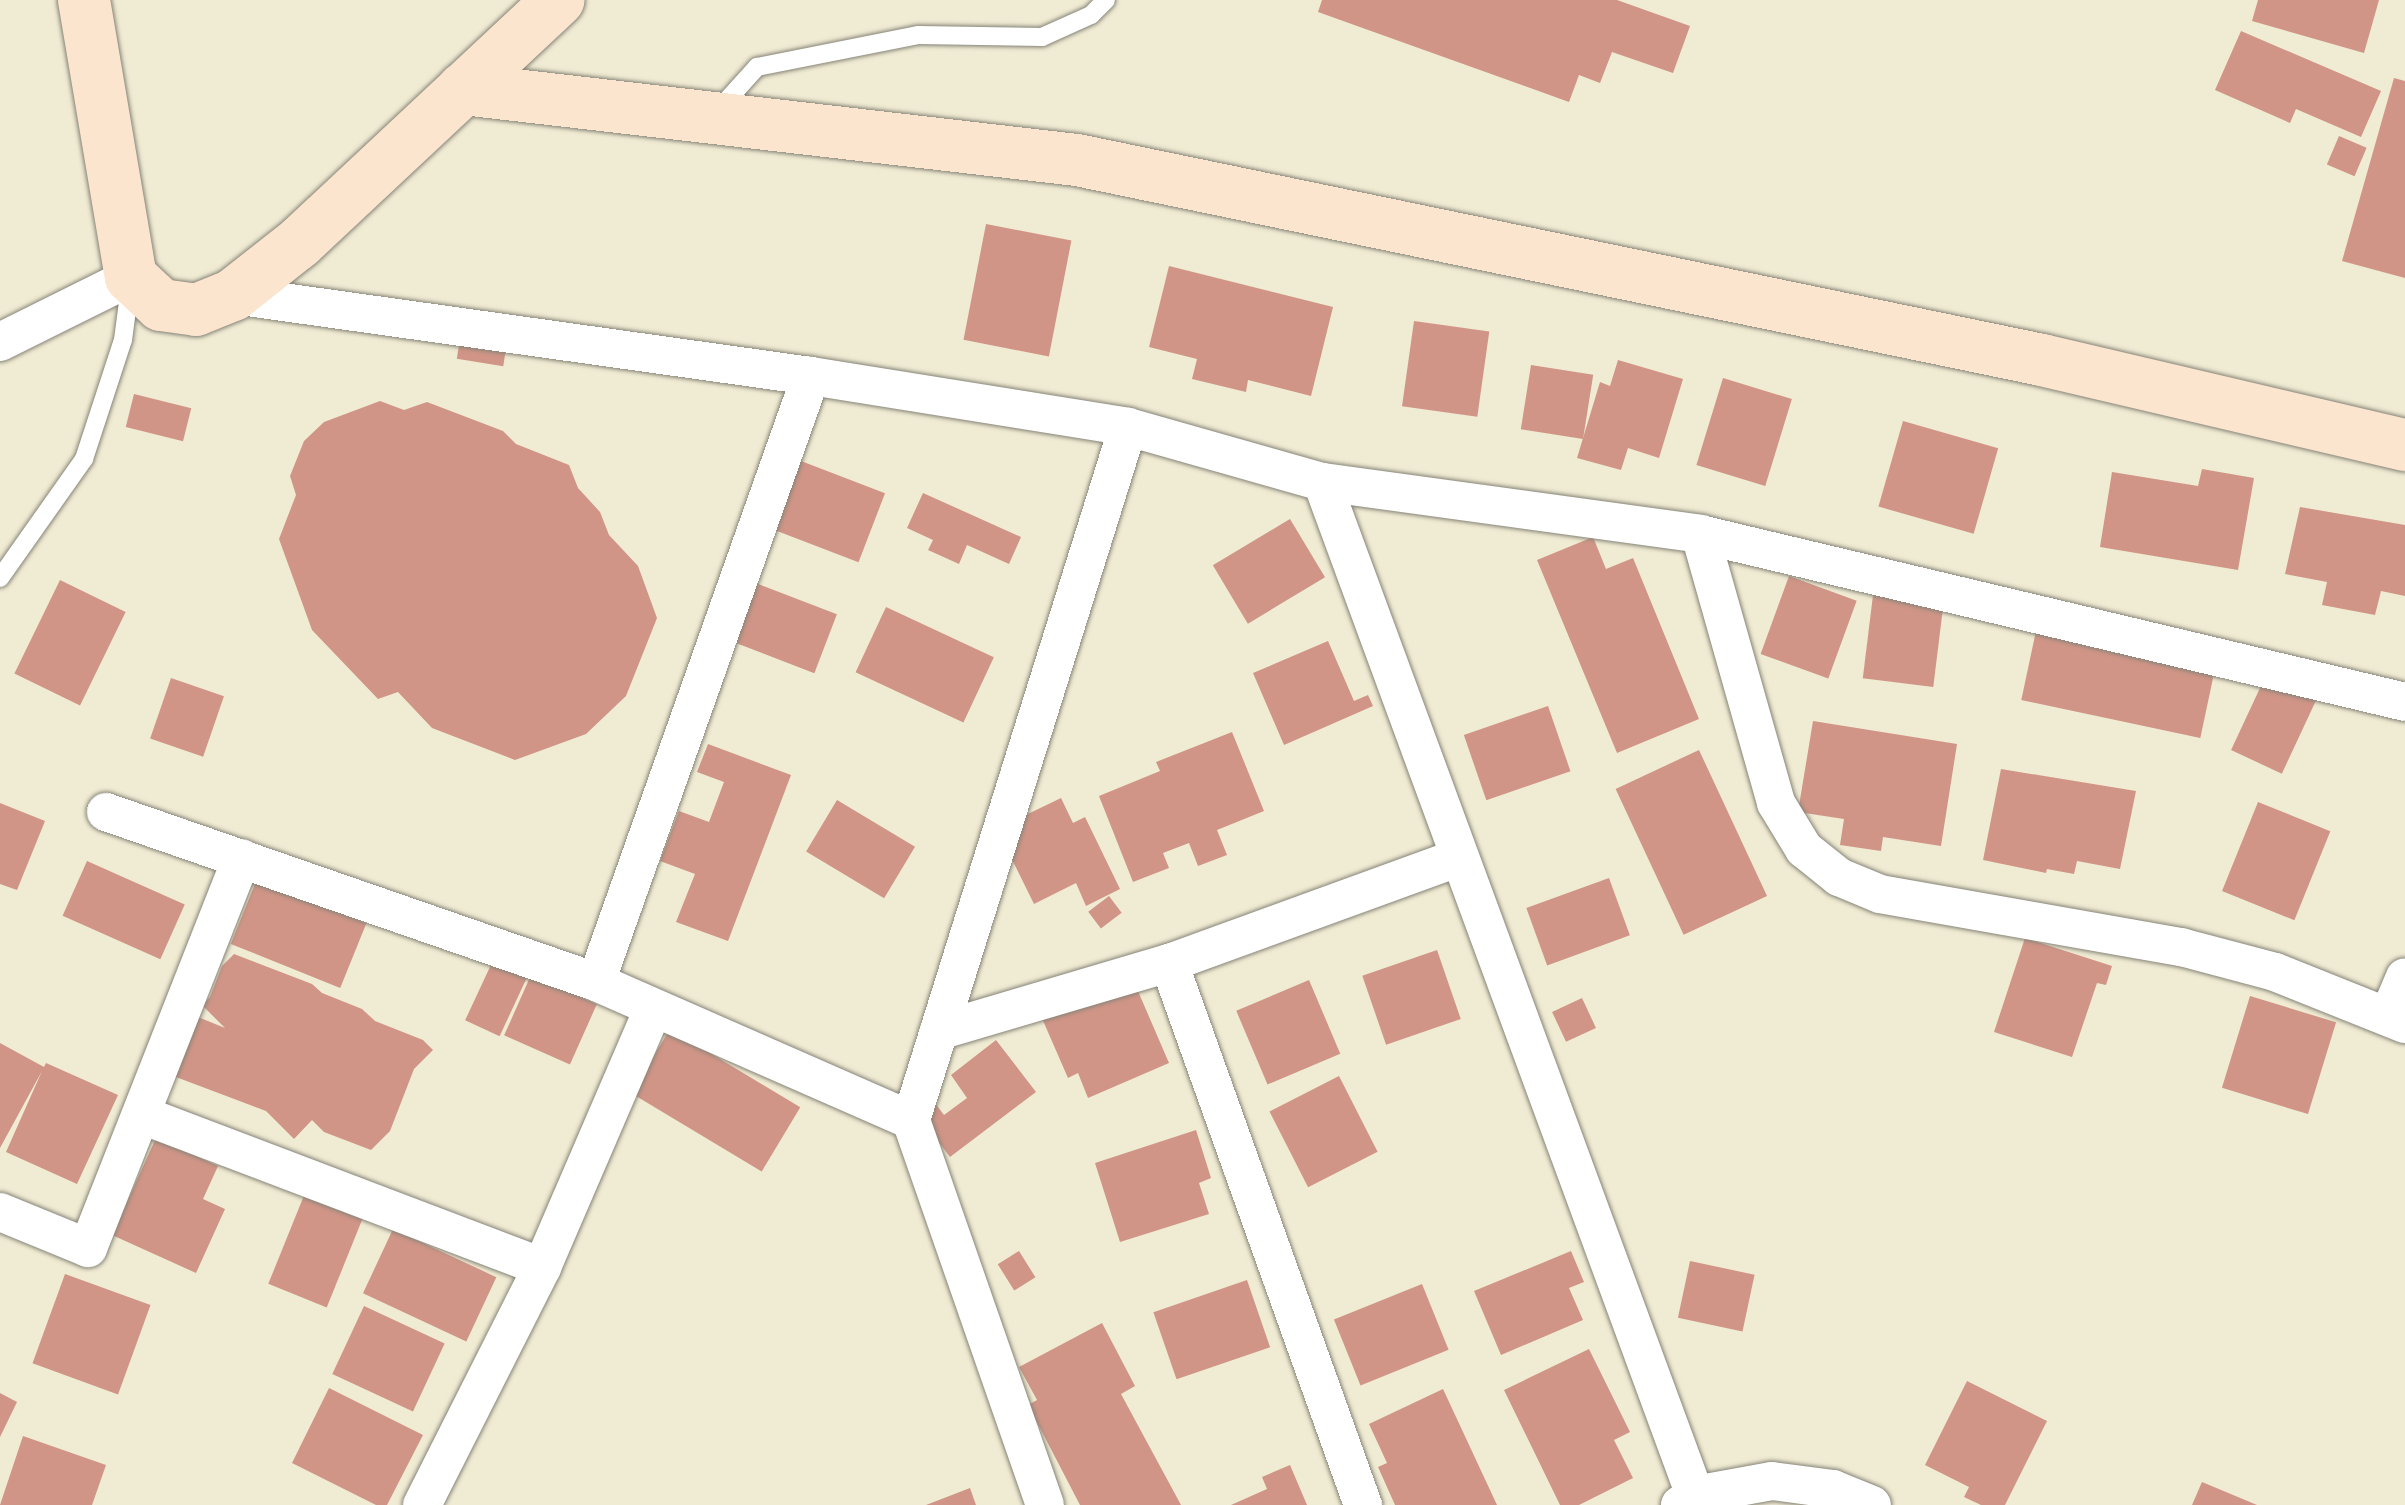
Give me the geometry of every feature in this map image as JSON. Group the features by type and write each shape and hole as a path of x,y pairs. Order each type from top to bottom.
{"main road":[{"path":"84,0 132,276 162,304 196,310 234,296 300,242 559,0"},
{"path":"463,89 1077,160 2042,360 2405,445"}],"street":[{"path":"0,342 132,276"},
{"path":"234,296 811,376 1128,427 1322,482 1700,534 2405,702"},
{"path":"596,982 811,376"},
{"path":"1046,1505 911,1120 1128,427"},
{"path":"1322,482 1688,1500 1772,1481 1833,1489 1872,1505"},
{"path":"1700,534 1776,804 1804,849 1838,877 1880,894 2181,947 2275,972 2396,1020 2405,977"},
{"path":"106,812 596,982 911,1120"},
{"path":"0,1212 88,1248 242,858"},
{"path":"938,1032 1168,963 1458,858"},
{"path":"1168,963 1363,1505"},
{"path":"422,1505 542,1268 653,1009"},
{"path":"142,1115 542,1268"}],"lane":[{"path":"710,118 757,68 918,35 1042,36 1091,15 1106,0"},
{"path":"0,578 84,459 123,340 132,276"}],"building":[{"path":"1322,0 1617,0 1690,26 1673,73 1612,52 1600,83 1579,75 1569,102 1318,12"},
{"path":"2258,0 2379,0 2364,53 2252,21"},
{"path":"2241,31 2381,91 2361,137 2296,109 2290,123 2215,90"},
{"path":"2394,78 2405,81 2405,278 2342,261"},
{"path":"2339,136 2367,148 2355,176 2327,165"},
{"path":"986,224 1071,241 1049,356 963,340"},
{"path":"1169,266 1333,307 1311,396 1248,380 1246,392 1192,379 1197,359 1149,347"},
{"path":"1414,321 1489,332 1477,417 1402,406"},
{"path":"459,345 505,352 503,366 457,359"},
{"path":"1618,360 1683,379 1659,458 1628,448 1621,470 1577,458 1600,382 1610,386"},
{"path":"1531,365 1593,375 1583,439 1521,429"},
{"path":"1723,378 1792,399 1765,486 1696,465"},
{"path":"134,394 191,408 183,441 126,427"},
{"path":"380,401 404,410 427,402 503,431 516,444 569,465 578,488 600,512 609,535 638,566 657,618 626,696 586,734 515,760 432,728 398,692 378,699 312,630 279,539 296,495 290,476 304,441 324,422"},
{"path":"1903,421 1998,448 1974,534 1878,507"},
{"path":"801,461 885,493 859,562 774,530"},
{"path":"2202,469 2254,478 2238,570 2100,547 2112,472 2198,486"},
{"path":"923,493 1021,537 1009,564 967,545 959,564 928,550 933,540 907,528"},
{"path":"2300,507 2405,525 2405,596 2381,591 2375,615 2322,605 2327,582 2285,574"},
{"path":"1290,519 1325,577 1248,624 1213,565"},
{"path":"1593,537 1606,569 1633,558 1699,719 1617,753 1537,560"},
{"path":"737,576 837,614 814,673 714,635"},
{"path":"1789,576 1857,601 1828,679 1761,654"},
{"path":"60,580 126,612 80,705 14,673"},
{"path":"1874,587 1944,596 1933,687 1863,678"},
{"path":"886,607 994,657 963,723 856,672"},
{"path":"2040,612 2219,650 2200,738 2021,700"},
{"path":"1328,641 1354,701 1368,695 1373,706 1284,745 1253,673"},
{"path":"2267,673 2318,697 2282,774 2231,750"},
{"path":"171,678 224,696 203,757 150,739"},
{"path":"1548,706 1570,771 1486,800 1464,735"},
{"path":"1813,721 1957,744 1941,846 1883,837 1881,851 1840,845 1844,819 1798,812"},
{"path":"1232,732 1264,811 1217,830 1227,855 1198,866 1189,843 1163,853 1169,868 1133,882 1099,796 1160,771 1156,762"},
{"path":"708,744 791,775 728,941 676,922 695,874 660,861 679,811 709,822 724,782 697,772"},
{"path":"1699,750 1767,896 1684,935 1616,789"},
{"path":"2001,769 2136,791 2120,869 2077,861 2074,874 2047,869 2046,873 1983,860"},
{"path":"1061,798 1073,823 1085,817 1120,889 1086,906 1076,883 1034,904 997,829"},
{"path":"837,800 915,847 884,898 806,851"},
{"path":"2258,802 2330,831 2294,920 2222,891"},
{"path":"0,803 45,821 17,890 0,884"},
{"path":"87,861 185,905 160,959 63,916"},
{"path":"1609,878 1630,935 1547,965 1526,908"},
{"path":"257,879 366,923 340,988 231,944"},
{"path":"1109,896 1122,913 1101,928 1088,912"},
{"path":"2025,938 2112,966 2106,985 2097,983 2072,1057 1994,1032"},
{"path":"1437,950 1461,1019 1386,1045 1362,976"},
{"path":"234,954 312,984 322,993 362,1009 375,1021 423,1040 433,1050 414,1069 390,1131 371,1150 324,1132 312,1120 294,1139 266,1111 168,1074 198,1017 225,1028 202,1005 210,997 222,966"},
{"path":"496,954 530,970 500,1036 465,1020"},
{"path":"1125,961 1169,1063 1088,1098 1078,1073 1068,1078 1034,1000"},
{"path":"531,975 597,1004 570,1065 504,1035"},
{"path":"1309,980 1340,1054 1268,1085 1236,1011"},
{"path":"2250,996 2336,1022 2308,1114 2222,1088"},
{"path":"1582,998 1596,1028 1566,1042 1552,1012"},
{"path":"670,1029 800,1107 762,1172 631,1093"},
{"path":"996,1040 1036,1092 950,1157 910,1104 926,1091 944,1115 967,1098 951,1075"},
{"path":"0,1043 44,1067 46,1063 118,1095 77,1184 6,1152 42,1071 0,1148"},
{"path":"1339,1076 1378,1152 1308,1187 1270,1111"},
{"path":"1196,1130 1211,1178 1199,1183 1209,1214 1120,1242 1095,1163"},
{"path":"156,1138 218,1166 203,1199 225,1209 196,1273 112,1235"},
{"path":"305,1193 363,1217 327,1307 268,1284"},
{"path":"393,1229 496,1277 466,1342 363,1293"},
{"path":"1019,1251 1035,1277 1014,1291 998,1264"},
{"path":"1571,1251 1584,1282 1569,1288 1583,1320 1501,1355 1474,1291"},
{"path":"1690,1261 1755,1275 1742,1331 1678,1318"},
{"path":"65,1274 151,1305 118,1394 33,1363"},
{"path":"1247,1280 1270,1347 1177,1379 1153,1312"},
{"path":"1422,1284 1449,1350 1361,1385 1334,1320"},
{"path":"364,1306 445,1344 413,1412 332,1374"},
{"path":"1102,1323 1135,1386 1121,1394 1181,1505 1080,1505 1028,1405 1037,1400 1019,1367"},
{"path":"1589,1349 1630,1432 1614,1440 1633,1478 1579,1505 1560,1505 1504,1390"},
{"path":"1967,1381 2047,1421 2005,1505 1981,1505 1964,1497 1969,1487 1925,1465"},
{"path":"329,1388 423,1435 387,1505 376,1505 292,1463"},
{"path":"1443,1389 1497,1505 1395,1505 1378,1467 1387,1463 1369,1424"},
{"path":"0,1393 17,1402 0,1437"},
{"path":"23,1436 106,1465 92,1505 0,1505"},
{"path":"1290,1465 1307,1505 1231,1505 1267,1489 1262,1477"},
{"path":"2202,1482 2257,1505 2192,1505"},
{"path":"970,1488 976,1505 926,1505"}]}
